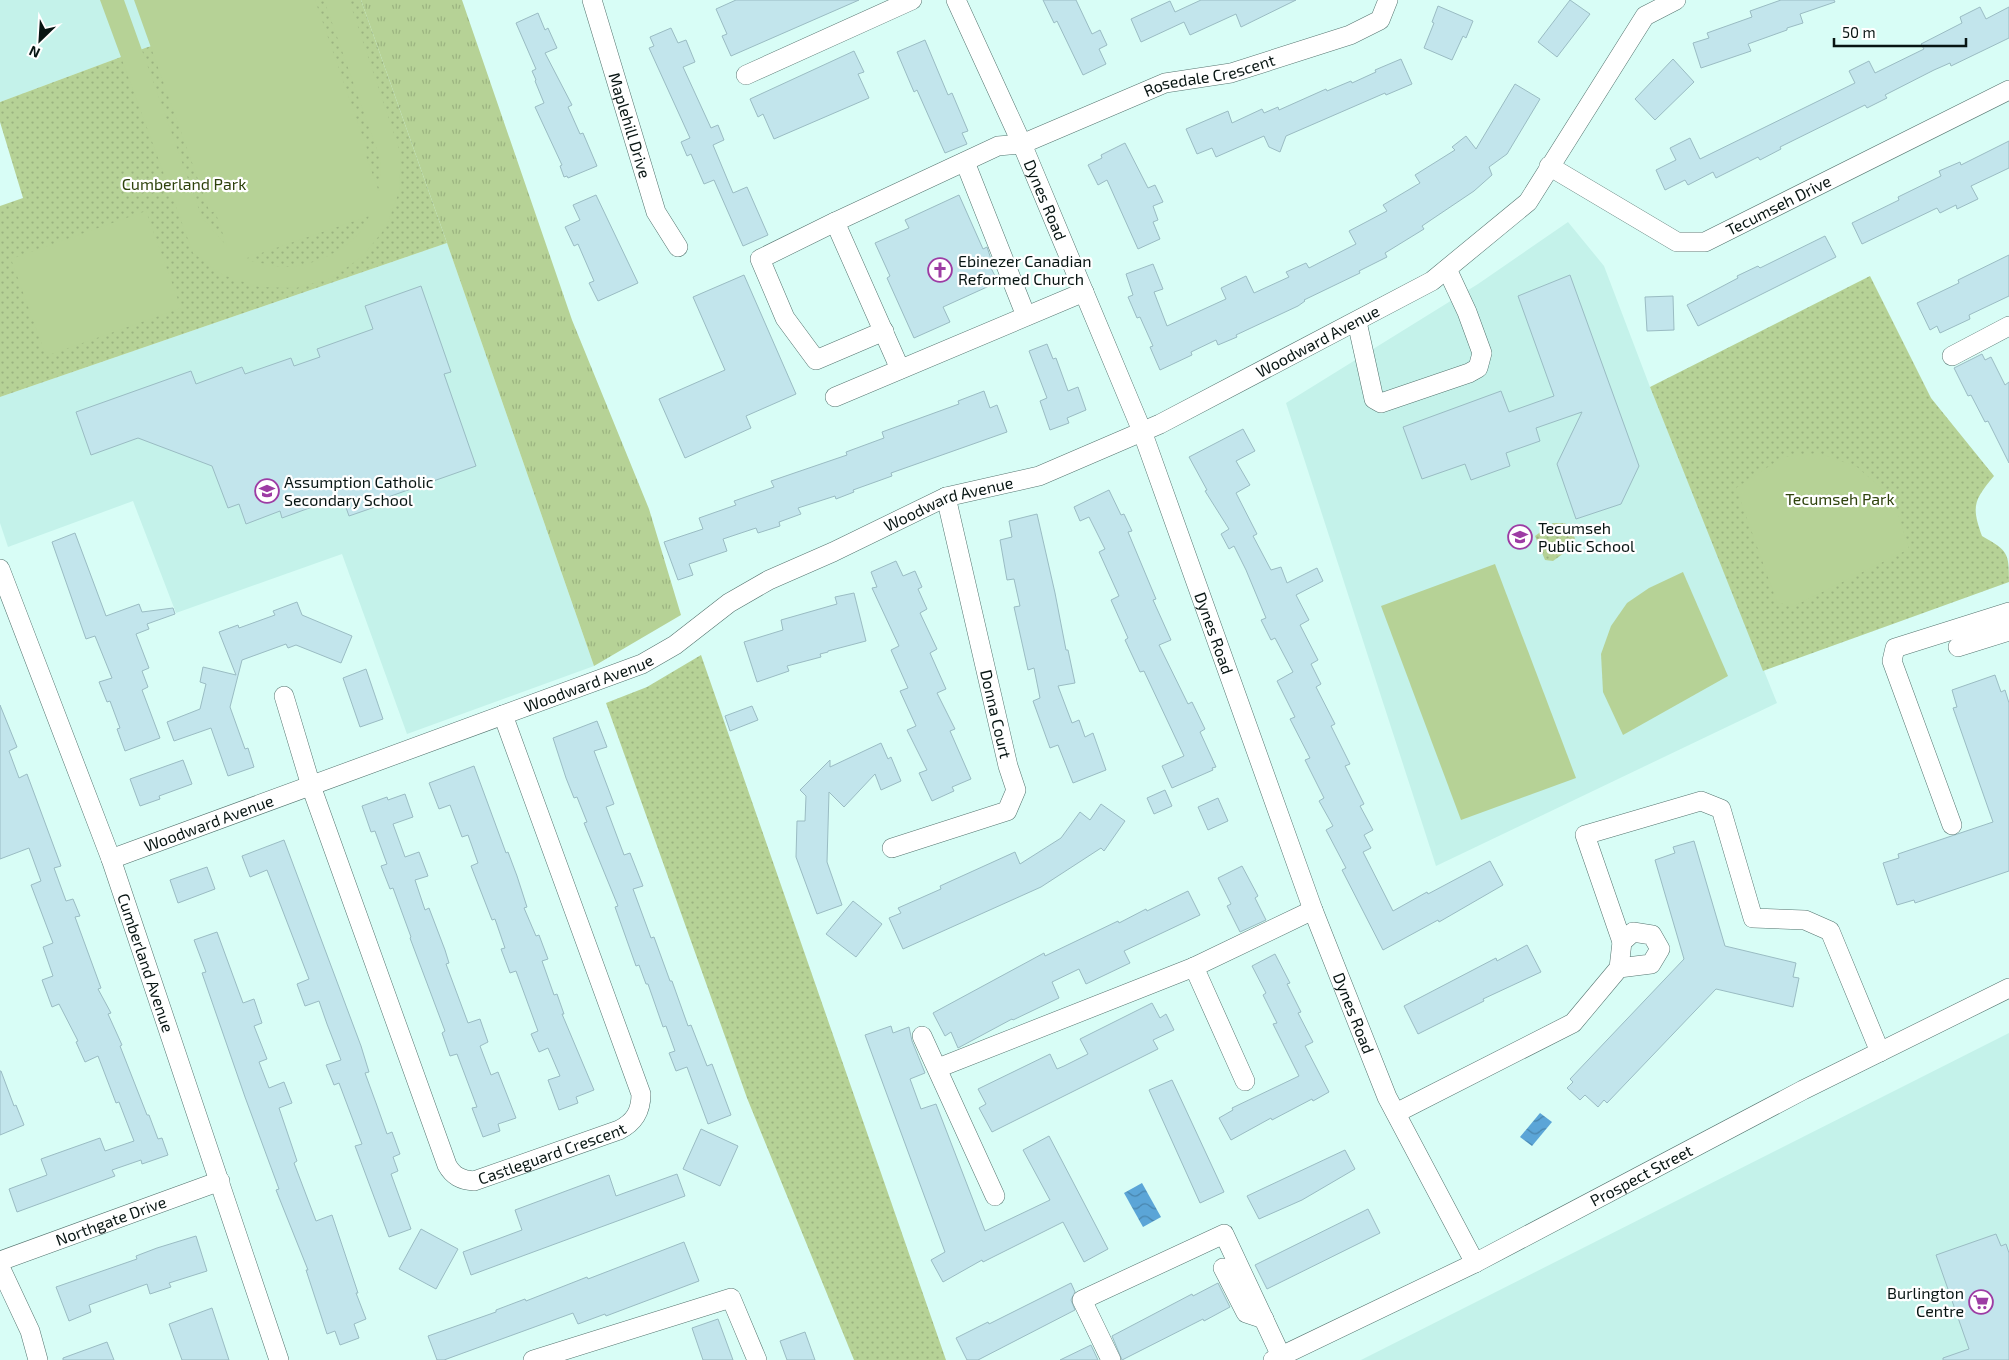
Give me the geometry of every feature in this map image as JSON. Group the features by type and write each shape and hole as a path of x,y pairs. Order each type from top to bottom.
{"street":[{"name":"Maplehill Drive","path":"592,0 656,212 678,247"},
{"path":"746,75 912,0"},
{"name":"Dynes Road","path":"956,0 1022,144 1142,431 1313,910 1387,1097 1475,1264"},
{"name":"Rosedale Crescent","path":"884,331 816,360 785,318 760,259 998,146 1022,144 1165,83 1231,73 1350,35 1380,20 1388,0"},
{"name":"Woodward Avenue","path":"110,859 642,664 675,645 729,603 769,580 833,552 946,497 1039,476 1160,424 1432,282 1528,202 1642,8 1676,0"},
{"name":"Tecumseh Drive","path":"1549,166 1677,242 1705,242 2009,90"},
{"path":"965,162 1026,316"},
{"path":"835,222 900,369"},
{"path":"1357,322 1374,399 1381,402 1469,373 1478,368 1482,353 1468,312 1447,269"},
{"path":"835,397 1084,292"},
{"path":"1952,356 2008,329"},
{"name":"Donna Court","path":"892,848 1006,811 1016,790 1008,766 946,497"},
{"name":"Cumberland Avenue","path":"0,569 110,859 220,1180 279,1360"},
{"path":"1952,824 1892,661 1895,648 2009,612"},
{"path":"1958,647 2009,631"},
{"name":"Castleguard Crescent","path":"284,696 311,786 451,1172 464,1180 474,1181 620,1130 636,1117 641,1106 641,1094 503,715"},
{"path":"1396,1113 1573,1023 1619,968 1622,942 1585,835 1701,801 1721,809 1753,918 1805,920 1830,931 1880,1052"},
{"path":"938,1068 1194,967 1313,910"},
{"path":"1619,968 1651,964 1660,949 1652,934 1632,932 1622,942"},
{"path":"1194,967 1245,1081"},
{"name":"Prospect Street","path":"1277,1358 1475,1264 1803,1090 2009,988"},
{"path":"922,1036 995,1196"},
{"name":"Northgate Drive","path":"0,1261 220,1180"},
{"path":"1111,1360 1082,1300 1224,1234 1264,1319 1277,1358"},
{"path":"0,1267 30,1330 38,1360"},
{"path":"1224,1268 1246,1313 1264,1319"},
{"path":"533,1360 731,1298 757,1360"}],"shaded area":[{"path":"0,0 296,0 145,48 0,102"},
{"name":"Tecumseh Public School","path":"1568,222 1604,266 1650,387 1777,703 1436,866 1286,403 1478,284"},
{"name":"Assumption Catholic Secondary School","path":"447,243 594,666 407,734 342,554 176,613 133,501 8,547 0,523 0,397"},
{"path":"2009,1033 2009,1360 1361,1360"}],"green space":[{"path":"100,0 124,0 202,218 227,246 215,211 210,213 134,0 315,0 369,155 366,156 379,192 381,161 324,0 349,0 401,155 399,192 386,227 363,256 332,278 296,288 259,287 223,275 193,253","holes":["369,216 364,227 346,245 307,264 282,267 251,261 247,258"]},
{"name":"Cumberland Park","path":"296,0 361,0 447,243 0,397 0,206 23,198 0,122 0,102 145,48"},
{"path":"361,0 462,0 572,320 649,509 681,615 594,666 447,243"},
{"path":"146,211 181,308 46,356 11,259"},
{"name":"Tecumseh Park","path":"1870,276 1931,398 1994,476 1982,491 1976,504 1976,517 1982,536 1997,545 2005,553 2009,582 1763,671 1650,387"},
{"path":"1819,453 1857,467 1893,498 1909,549 1792,607 1777,602 1736,488 1783,457"},
{"path":"1553,523 1565,523 1575,538 1571,548 1553,561 1545,560 1535,536"},
{"path":"1495,564 1576,778 1461,820 1381,606"},
{"path":"1683,572 1728,676 1623,735 1603,692 1601,654 1611,626 1627,603 1649,588"},
{"path":"701,655 946,1360 854,1360 747,1098 606,703 647,687"}],"water":[{"path":"1540,1113 1552,1122 1532,1146 1520,1137"},
{"path":"1142,1183 1161,1217 1143,1227 1124,1193"}],"building":[{"path":"736,0 859,0 731,56 722,36 727,34 716,9"},
{"path":"1043,0 1076,0 1092,34 1100,30 1107,45 1099,49 1106,64 1083,75 1057,21 1054,23"},
{"path":"1201,0 1296,0 1241,27 1236,14 1190,35 1184,22 1141,42 1131,19 1170,1 1175,12"},
{"path":"1570,0 1590,14 1557,57 1538,42"},
{"path":"1781,0 1834,0 1835,2 1800,14 1803,23 1748,44 1751,51 1701,68 1693,43 1709,38 1707,33 1752,17 1750,11"},
{"path":"1438,6 1473,21 1466,38 1463,36 1452,60 1424,48 1434,23 1432,22"},
{"path":"1980,7 1986,19 2009,7 2009,38 1951,66 1950,63 1934,70 1885,95 1887,98 1867,108 1865,105 1780,147 1781,149 1760,160 1758,157 1716,178 1713,172 1688,185 1685,180 1665,190 1656,170 1676,160 1670,148 1690,138 1700,159 1855,83 1849,71 1869,61 1875,73 1924,49 1921,44 1962,23 1960,17"},
{"path":"538,13 545,30 548,28 557,48 545,53 572,105 568,107 580,134 583,133 597,166 568,178 567,176 564,177 560,166 562,165 535,107 544,103 532,71 536,69 516,23"},
{"path":"671,28 678,43 686,40 695,62 683,67 711,128 718,125 724,140 713,145 733,193 747,187 768,235 743,246 714,180 704,184 691,154 687,156 681,142 690,138 649,48 654,46 650,37"},
{"path":"925,40 948,95 952,93 968,131 962,133 967,144 945,153 917,90 914,92 897,52"},
{"path":"854,51 864,72 858,74 869,98 774,139 763,114 758,117 750,99"},
{"path":"1401,59 1412,84 1386,95 1385,93 1286,136 1280,152 1269,147 1264,136 1216,157 1212,148 1197,154 1186,129 1228,111 1232,123 1262,109 1264,113 1278,107 1279,110 1326,89 1327,91 1351,81 1352,83 1376,72 1375,70"},
{"path":"1673,59 1694,82 1655,120 1635,99"},
{"path":"1515,84 1540,99 1507,154 1489,167 1492,175 1474,191 1422,226 1424,229 1385,253 1387,257 1359,271 1360,273 1304,300 1298,306 1236,335 1237,337 1218,345 1216,340 1191,352 1192,355 1160,370 1150,347 1153,346 1140,317 1137,318 1128,297 1133,295 1126,274 1153,264 1163,289 1154,292 1167,326 1226,299 1221,288 1246,276 1254,293 1289,277 1286,272 1306,263 1309,268 1356,244 1349,231 1387,211 1383,205 1420,183 1415,175 1455,150 1452,147 1466,136 1476,149"},
{"path":"2009,141 2009,168 1971,186 1978,199 1957,209 1956,205 1940,213 1937,208 1862,244 1852,223 1899,200 1898,197 1941,176 1939,171 1960,162 1961,165"},
{"path":"1125,143 1148,188 1155,185 1163,202 1153,206 1158,220 1153,222 1160,239 1138,249 1107,180 1098,185 1088,165 1102,158 1101,155"},
{"path":"596,195 638,283 598,301 589,283 594,281 578,244 574,246 565,227 580,220 573,205"},
{"name":"Ebinezer Canadian Reformed Church","path":"959,195 983,249 987,247 992,262 989,264 998,282 943,307 950,322 914,338 887,278 890,276 875,243 909,228 905,220"},
{"path":"1825,236 1836,257 1698,326 1687,305 1738,278 1737,276 1758,266 1760,268"},
{"path":"2009,255 2009,296 1969,315 1970,319 1940,333 1937,326 1930,330 1917,303 1959,283 1958,280"},
{"path":"744,275 796,394 746,416 751,428 685,458 659,399 725,370 693,297"},
{"path":"1570,275 1639,466 1621,504 1576,519 1557,464 1582,412 1536,428 1540,441 1506,453 1510,466 1471,480 1465,464 1422,479 1403,427 1501,391 1509,412 1554,396 1518,296"},
{"path":"421,286 451,372 444,374 476,466 374,502 375,507 349,516 342,496 282,518 280,511 246,524 239,504 228,508 212,466 138,438 91,455 76,412 191,371 196,384 242,367 245,374 291,358 294,366 320,357 317,349 373,329 365,306"},
{"path":"1673,296 1674,330 1647,331 1645,297"},
{"path":"1047,344 1053,359 1056,358 1068,391 1078,387 1086,410 1067,418 1069,423 1050,430 1040,401 1047,398 1029,351"},
{"path":"1982,354 1985,360 1991,357 2005,385 2009,382 2009,463 1988,421 1985,422 1971,395 1968,396 1954,368"},
{"path":"984,391 990,408 997,405 1007,432 891,473 892,476 853,490 854,492 836,499 835,496 798,508 801,514 779,522 780,526 758,533 756,528 723,539 727,551 689,564 693,575 678,580 664,542 703,529 699,518 736,505 734,501 774,487 771,481 847,455 846,452 884,438 882,432 959,404 958,401"},
{"path":"1243,429 1255,451 1236,461 1250,485 1236,493 1257,534 1253,536 1271,570 1281,567 1287,583 1317,568 1323,581 1296,595 1309,620 1300,625 1318,660 1311,664 1321,684 1316,687 1335,724 1331,726 1350,764 1345,766 1364,804 1360,806 1373,830 1364,835 1371,848 1363,852 1393,911 1490,861 1503,885 1439,922 1438,920 1383,950 1342,870 1346,868 1326,830 1333,826 1319,801 1324,798 1305,760 1310,758 1290,719 1295,717 1277,681 1293,672 1275,638 1271,640 1261,620 1266,618 1246,570 1234,546 1229,549 1221,534 1229,529 1205,491 1207,490 1189,457"},
{"path":"1109,490 1121,515 1124,514 1132,531 1128,532 1156,599 1153,600 1171,640 1159,645 1188,704 1192,702 1205,729 1200,732 1216,767 1172,788 1162,766 1184,756 1144,671 1140,672 1125,640 1128,638 1111,600 1119,596 1099,552 1105,549 1089,517 1080,521 1074,507"},
{"path":"1037,514 1066,650 1068,650 1075,683 1058,686 1072,723 1079,720 1085,737 1093,733 1106,770 1073,783 1058,745 1050,748 1033,701 1040,698 1034,668 1028,670 1014,607 1020,606 1014,579 1007,580 1000,540 1012,537 1009,521"},
{"path":"75,533 106,616 139,604 142,612 173,608 175,614 147,624 149,629 136,634 149,668 142,671 148,687 142,690 160,738 125,751 117,729 120,728 110,701 107,702 99,682 112,678 95,636 86,639 52,542"},
{"path":"896,561 903,576 915,571 922,587 918,589 927,609 920,613 937,649 930,653 946,689 937,693 955,729 950,731 971,779 952,787 954,791 932,801 919,773 927,770 907,730 916,726 900,691 908,688 891,650 899,646 872,588 877,587 871,572"},
{"path":"854,593 866,641 828,651 820,654 821,657 787,666 789,671 757,682 744,642 783,630 781,620 837,604 835,597"},
{"path":"297,602 302,615 352,636 341,663 296,645 288,648 286,644 242,660 230,707 245,749 248,748 254,767 228,776 211,728 174,741 167,722 200,709 206,684 200,682 203,667 236,675 219,632 238,625 239,628 275,615 273,611"},
{"path":"366,669 383,719 360,727 343,678"},
{"path":"1995,675 2001,692 2005,690 2009,703 2009,871 1915,903 1914,900 1897,905 1883,863 1899,858 1898,854 1993,822 1953,708 1957,707 1952,690"},
{"path":"0,705 17,747 9,751 19,778 27,774 61,866 54,868 66,901 73,899 80,916 75,917 101,988 98,989 111,1013 108,1014 122,1045 120,1046 147,1115 149,1115 158,1139 162,1138 168,1155 142,1164 141,1160 112,1170 115,1176 17,1212 9,1189 47,1175 41,1159 100,1138 105,1151 134,1141 119,1102 116,1103 98,1056 85,1062 76,1042 78,1041 59,1004 52,1007 42,980 53,976 43,947 53,943 31,885 41,881 29,848 0,859"},
{"path":"752,706 758,720 730,731 725,716"},
{"path":"597,721 607,747 594,751 614,804 606,807 624,855 630,853 643,886 633,889 651,938 654,937 670,981 672,981 688,1026 691,1025 707,1066 712,1064 731,1115 708,1124 687,1067 676,1071 669,1053 675,1051 666,1026 663,1027 648,984 646,984 639,965 636,966 615,907 618,906 584,823 587,822 577,797 574,798 566,778 553,738"},
{"path":"881,743 888,759 891,757 901,781 881,790 875,774 844,807 829,792 827,862 842,905 817,914 796,857 797,821 805,821 806,796 800,790 830,760 830,767"},
{"path":"183,760 192,784 159,796 160,799 140,806 130,779"},
{"path":"474,766 506,853 508,852 517,876 527,907 524,908 536,936 539,935 548,959 542,961 554,995 557,994 564,1014 562,1014 594,1090 576,1097 578,1103 559,1110 548,1080 560,1076 548,1048 539,1052 531,1034 538,1031 516,971 510,973 501,949 505,948 495,919 492,920 471,866 478,863 468,835 462,837 450,805 439,809 429,783"},
{"path":"1165,790 1172,806 1154,814 1147,798"},
{"path":"405,794 413,817 393,824 405,857 419,852 428,876 415,880 425,910 429,908 449,963 446,964 468,1023 480,1019 488,1042 480,1046 491,1075 498,1072 516,1118 498,1124 500,1131 483,1137 472,1108 477,1107 457,1054 450,1056 442,1033 445,1031 411,937 393,888 390,889 381,866 387,864 375,831 371,832 362,806 387,797 388,800"},
{"path":"1218,798 1228,821 1208,830 1198,807"},
{"path":"1101,804 1125,821 1104,851 1101,848 1041,887 903,949 889,918 901,913 898,908 941,889 940,886 1015,852 1020,864 1061,838 1080,812 1090,820"},
{"path":"284,840 361,1046 369,1072 365,1073 387,1134 392,1132 400,1154 393,1157 398,1171 391,1174 411,1229 389,1237 355,1146 362,1144 339,1083 334,1085 326,1065 341,1060 319,1001 305,1006 297,984 309,979 267,870 250,877 242,856"},
{"path":"1694,841 1725,946 1796,963 1793,977 1799,978 1793,1007 1716,989 1607,1103 1604,1100 1598,1107 1585,1095 1580,1100 1567,1088 1573,1082 1570,1079 1684,959 1655,860 1675,853 1673,847"},
{"path":"1242,866 1258,896 1255,898 1266,920 1240,932 1227,906 1231,904 1218,878"},
{"path":"207,867 215,889 178,903 170,880"},
{"path":"1188,891 1200,915 1124,951 1130,963 1086,984 1079,969 1052,982 1059,998 1012,1019 958,1048 951,1032 945,1036 933,1013 1044,953 1045,956 1118,921 1119,923 1146,909 1147,911"},
{"path":"853,901 882,924 856,957 826,934"},
{"path":"217,932 243,1003 254,999 262,1023 254,1026 267,1059 259,1062 269,1088 284,1082 292,1103 279,1108 297,1161 294,1163 316,1221 332,1215 366,1319 354,1324 359,1338 340,1345 335,1331 327,1334 306,1270 308,1270 276,1190 279,1189 202,973 206,972 194,940"},
{"path":"1527,945 1541,972 1483,999 1484,1001 1418,1034 1404,1006 1496,958 1497,961"},
{"path":"1275,954 1290,983 1287,984 1301,1012 1298,1013 1313,1042 1305,1046 1329,1092 1272,1120 1271,1118 1231,1140 1219,1118 1233,1110 1232,1108 1299,1076 1273,1024 1277,1023 1263,995 1266,993 1252,966"},
{"path":"1152,1003 1160,1018 1166,1014 1174,1030 1153,1040 1158,1049 992,1132 979,1108 986,1104 978,1089 1050,1054 1057,1069 1064,1066 1088,1054 1080,1039"},
{"path":"891,1026 893,1033 909,1027 912,1041 925,1073 910,1079 921,1109 936,1104 985,1231 1050,1200 1023,1150 1049,1136 1108,1249 1084,1262 1063,1222 983,1262 982,1260 943,1282 931,1260 945,1252 865,1035"},
{"path":"0,1071 24,1125 0,1135"},
{"path":"1172,1080 1224,1192 1200,1203 1149,1090"},
{"path":"701,1129 738,1146 720,1186 683,1169"},
{"path":"1345,1150 1355,1169 1302,1200 1259,1219 1247,1196"},
{"path":"677,1174 685,1196 471,1275 463,1252 522,1230 515,1210 609,1175 616,1196"},
{"path":"1368,1209 1380,1233 1267,1289 1255,1265"},
{"path":"421,1229 458,1249 436,1289 399,1269"},
{"name":"Burlington Centre","path":"1996,1234 2001,1246 2006,1244 2009,1253 2009,1360 1943,1360 1943,1358 1969,1349 1936,1255"},
{"path":"196,1236 207,1271 169,1283 171,1287 150,1294 147,1284 89,1305 91,1312 69,1321 56,1287 137,1259 136,1256 157,1248"},
{"path":"684,1242 699,1281 606,1316 605,1314 578,1324 573,1313 444,1360 437,1360 428,1336 496,1312 496,1310 525,1299 526,1301 587,1277 588,1279"},
{"path":"1071,1283 1075,1292 1071,1300 1075,1310 978,1360 967,1360 956,1338 988,1322 989,1324"},
{"path":"1218,1283 1230,1307 1122,1360 1112,1336 1192,1294 1193,1296"},
{"path":"212,1308 229,1360 182,1360 169,1324"},
{"path":"718,1319 733,1360 703,1360 692,1328"},
{"path":"805,1332 815,1360 787,1360 780,1341"},
{"path":"107,1342 114,1360 63,1360 63,1358"},
{"path":"1091,1345 1098,1360 1060,1360"}],"place":[{"name":"Ebinezer Canadian Reformed Church","path":"940,270"},
{"name":"Assumption Catholic Secondary School","path":"267,491"},
{"name":"Tecumseh Public School","path":"1520,537"},
{"name":"Burlington Centre","path":"1981,1302"}]}
